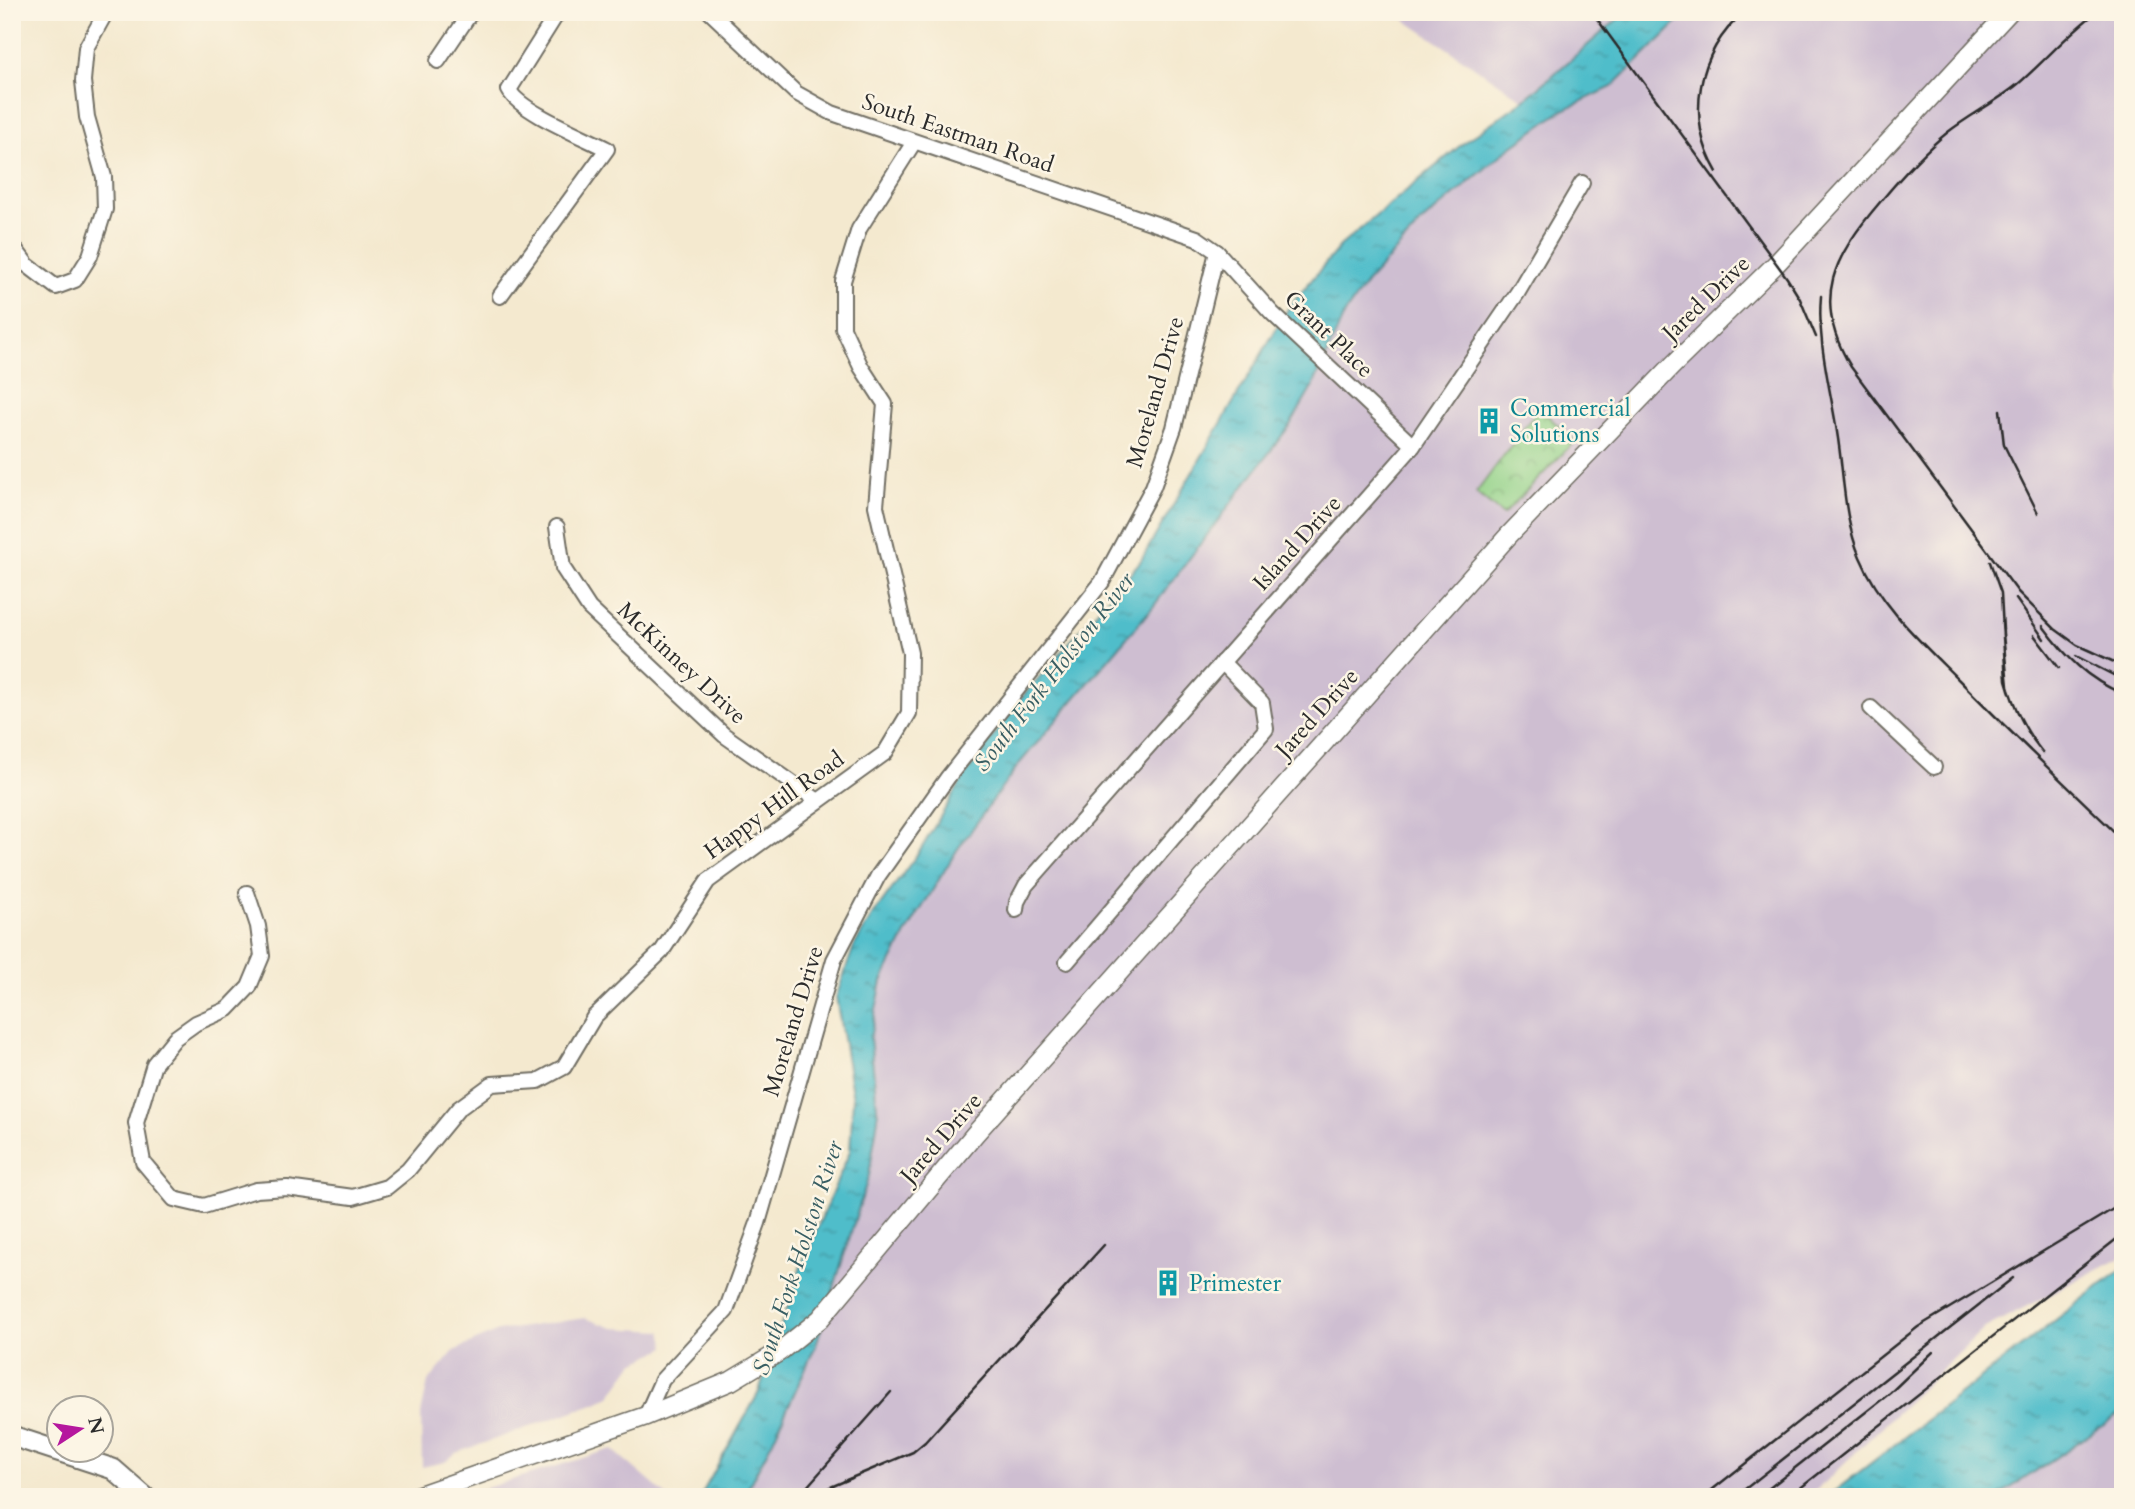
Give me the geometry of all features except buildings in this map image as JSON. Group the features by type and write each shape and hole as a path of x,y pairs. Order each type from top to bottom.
{"highway":[{"path":"12,1436 113,1469 145,1497"}],"main road":[{"name":"Jared Drive","path":"646,1416 731,1381 779,1352 838,1301 975,1133 1509,535 1673,365 1776,264 2009,12"},
{"path":"414,1497 646,1416"}],"street":[{"path":"12,245 27,265 56,287 75,280 90,256 105,209 103,177 87,117 83,81 86,48 106,12"},
{"path":"438,61 471,12"},
{"path":"500,296 607,149 526,106 513,98 509,90 558,12"},
{"name":"South Eastman Road","path":"710,12 796,93 832,113 1197,238 1217,252"},
{"name":"Happy Hill Road","path":"247,892 258,926 262,956 249,987 228,1009 185,1030 154,1064 136,1123 143,1162 174,1199 204,1206 256,1190 287,1188 352,1197 387,1187 408,1170 457,1109 492,1084 538,1081 564,1068 594,1017 662,951 708,880 885,753 909,713 910,653 876,506 885,404 861,367 843,328 842,281 859,229 914,142"},
{"name":"Island Drive","path":"1016,910 1026,886 1413,446 1518,292 1582,183"},
{"name":"Grant Place","path":"1217,252 1280,320 1413,446"},
{"name":"Moreland Drive","path":"646,1416 662,1380 726,1311 758,1223 834,960 878,876 948,777 1102,582 1153,487 1174,428 1217,252"},
{"name":"McKinney Drive","path":"557,527 564,568 589,608 724,735 818,801"},
{"path":"1067,962 1266,729 1262,703 1222,662"},
{"path":"1871,708 1934,767"}],"shaded area":[{"path":"1393,12 1626,12 1524,100"},
{"path":"1687,12 2123,12 2123,1256 1985,1328 1809,1497 740,1497 876,1086 870,1038 882,981 907,932 957,850 1019,764 1152,608 1290,425 1313,386 1344,315 1367,282 1422,222 1508,149 1563,110 1602,93"},
{"path":"585,1318 613,1328 662,1331 666,1347 634,1363 610,1396 599,1402 456,1453 445,1462 422,1467 421,1414 428,1382 454,1351 498,1331"},
{"path":"2123,1412 2123,1497 1997,1497 2088,1435"},
{"path":"612,1449 668,1497 457,1497"}],"green space":[{"path":"1539,408 1575,441 1503,515 1476,493"}],"water":[{"name":"South Fork Holston River","path":"1626,12 1688,12 1612,87 1563,110 1508,149 1422,222 1367,282 1344,315 1313,386 1290,425 1152,608 1019,764 957,850 907,932 882,981 870,1038 878,1118 869,1175 816,1345 773,1440 743,1497 700,1497 758,1394 801,1266 850,1151 853,1098 836,997 854,946 871,918 921,849 964,777 1020,699 1140,562 1289,307 1340,246 1467,140 1524,100"},
{"path":"2123,1268 2123,1412 1997,1497 1827,1497"}],"railway":[{"path":"1592,12 1787,278 1800,299 1816,337"},
{"path":"1717,172 1701,130 1701,87 1706,66 1715,47 1728,28 1744,12"},
{"path":"2097,12 2018,84 1948,132 1913,165 1851,241 1833,279 1830,299 1832,320 1839,343 1851,367 2018,592 2055,629 2077,645 2123,666"},
{"path":"1821,296 1822,347 1847,511 1854,542 1869,575 1891,608 1917,638 2123,840"},
{"path":"2000,410 2004,445 2038,513"},
{"path":"1990,562 2001,593 2003,630"},
{"path":"2016,599 2044,639"},
{"path":"2008,686 2002,623 2009,690 2025,728 2043,753"},
{"path":"2043,626 2078,666 2123,694"},
{"path":"2034,635 2059,668"},
{"path":"2076,656 2123,680"},
{"path":"1703,1497 1918,1327 2123,1203"},
{"path":"1789,1497 2123,1234"},
{"path":"844,1481 913,1452 925,1442 1104,1245"},
{"path":"1735,1497 2013,1278"},
{"path":"1758,1497 1890,1393 1933,1352"},
{"path":"798,1497 891,1392"},
{"path":"807,1497 852,1478"}],"place":[{"name":"Commercial Solutions","path":"1489,421"},
{"name":"Primester","path":"1168,1283"}]}
